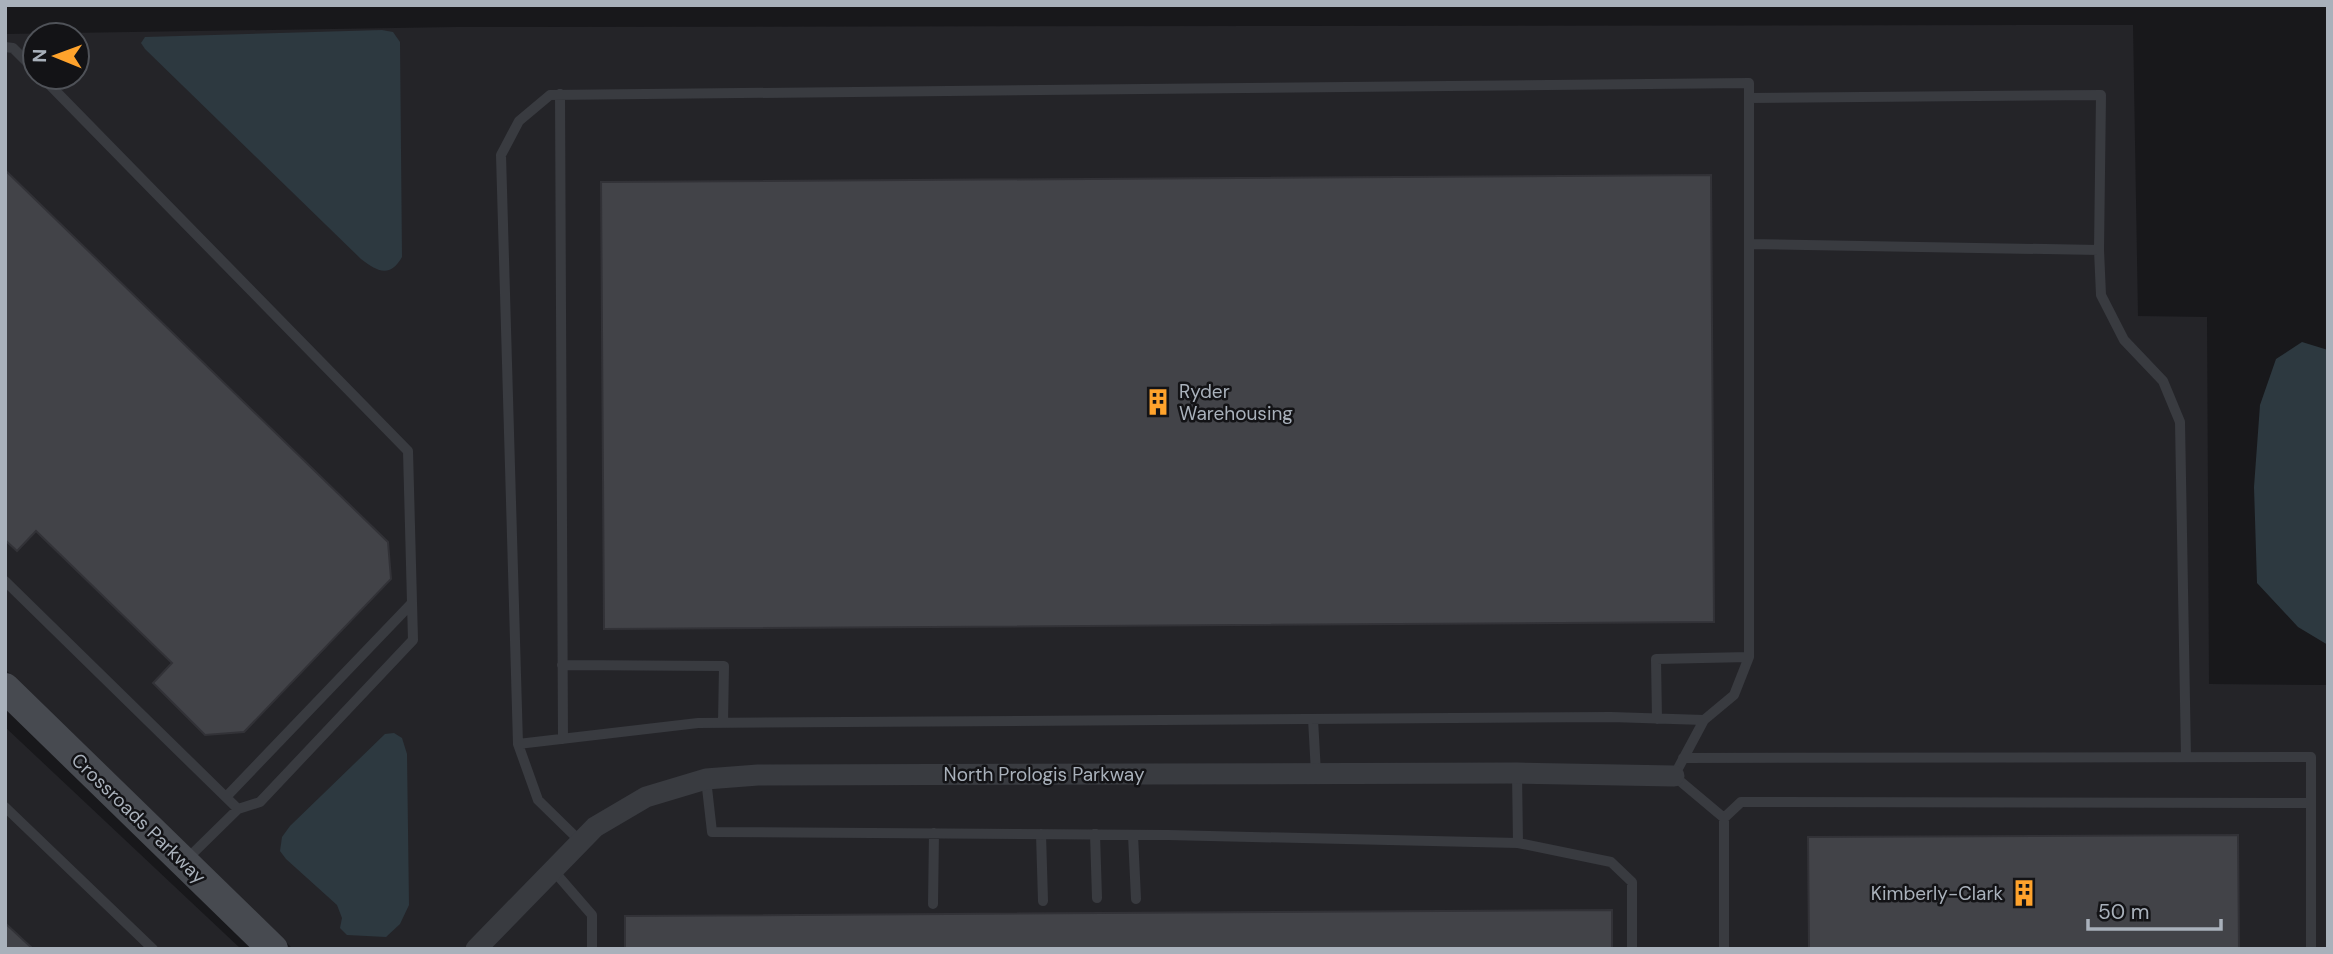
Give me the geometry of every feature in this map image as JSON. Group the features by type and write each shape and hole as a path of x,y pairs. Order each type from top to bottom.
{"street":[{"name":"Crossroads Parkway","path":"5,688 273,949"},
{"name":"North Prologis Parkway","path":"476,949 596,827 646,797 706,779 772,775 1517,773 1679,767"}],"lane":[{"path":"5,47 13,48 21,56"},
{"path":"581,842 538,800 519,744 501,155 519,121 550,95 560,94 1749,83 1749,657 1734,695 1704,720 1679,767"},
{"path":"56,91 408,451 413,640 260,802 238,809 184,862"},
{"path":"560,94 563,739"},
{"path":"1749,99 2101,95 2101,295 2124,340 2164,381 2180,422 2186,757"},
{"path":"1749,244 2099,250"},
{"path":"5,581 238,809"},
{"path":"226,797 412,603"},
{"path":"1657,719 1656,659 1749,657"},
{"path":"562,665 724,666 723,723"},
{"path":"519,744 698,723 1611,717 1704,720"},
{"path":"1313,719 1316,774"},
{"path":"1679,767 2311,757 2311,949"},
{"path":"1679,767 1724,818 1724,949"},
{"path":"1517,773 1518,843"},
{"path":"706,779 712,832 1095,834 1518,843 1611,862 1632,882 1633,949"},
{"path":"1724,818 1741,802 2311,803"},
{"path":"5,807 153,949"},
{"path":"933,904 934,833"},
{"path":"1041,834 1043,901"},
{"path":"1095,834 1097,898"},
{"path":"1133,835 1136,899"},
{"path":"553,870 592,915 592,949"}],"shaded area":[{"path":"2133,25 2138,316 2207,317 2209,684 2328,685 2328,949 293,949 5,669 5,34 21,34 21,91 91,91 91,33 456,27"},
{"path":"382,30 393,32 400,42 402,257 393,268 383,271 361,259 141,43 145,37"},
{"path":"2302,342 2328,350 2328,645 2298,627 2257,583 2254,487 2260,405 2276,359"},
{"path":"5,727 241,949 5,949"},
{"path":"394,733 402,738 407,754 409,905 400,924 386,937 347,935 340,928 342,918 337,905 280,851 282,837 290,826 385,734"}],"building":[{"path":"5,170 388,542 391,579 244,732 205,735 153,683 172,663 36,531 17,551 5,540"},
{"name":"Ryder Warehousing","path":"1711,175 1714,622 604,629 601,182"},
{"name":"Kimberly-Clark","path":"2238,835 2239,949 1809,949 1808,837"},
{"path":"1612,910 1612,949 625,949 625,916"},
{"path":"5,923 33,949 5,949"}],"place":[{"name":"Ryder Warehousing","path":"1158,402"},
{"name":"Kimberly-Clark","path":"2024,893"}]}
